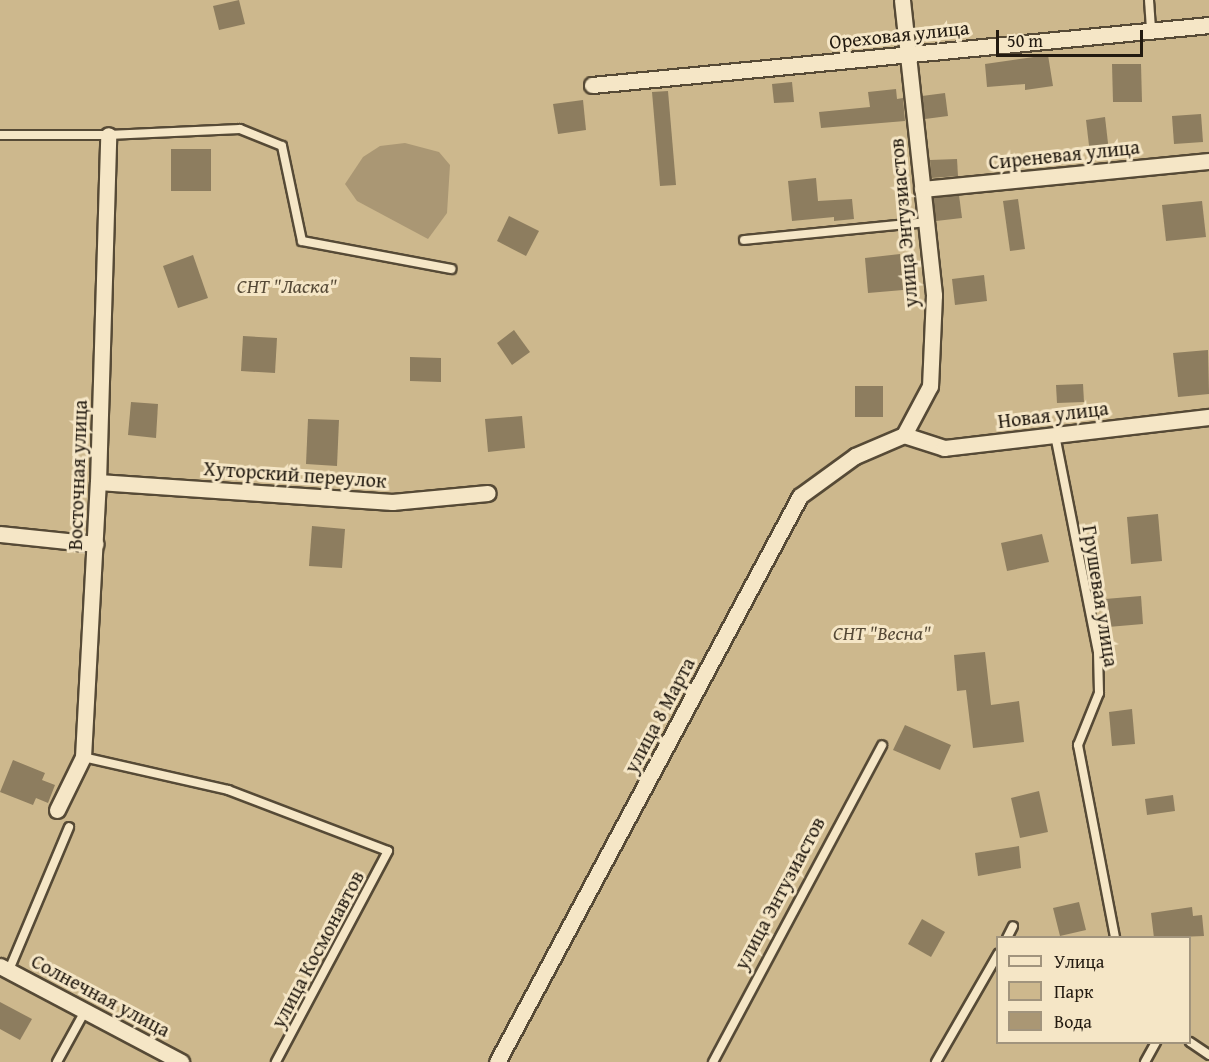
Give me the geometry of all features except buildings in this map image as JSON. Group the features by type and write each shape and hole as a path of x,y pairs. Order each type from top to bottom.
{"street":[{"name":"улица Энтузиастов","path":"902,0 934,295 930,386 904,435"},
{"name":"Ореховая улица","path":"592,85 1209,25"},
{"name":"Восточная улица","path":"57,810 83,757 96,544 108,135"},
{"name":"Сиреневая улица","path":"922,189 1209,160"},
{"name":"Новая улица","path":"904,435 944,448 1209,417"},
{"name":"улица 8 Марта","path":"497,1062 800,496 855,456 904,435"},
{"name":"Хуторский переулок","path":"98,482 392,502 488,493"},
{"path":"0,534 96,544"},
{"name":"Солнечная улица","path":"5,968 181,1062"}],"lane":[{"path":"1149,0 1151,30"},
{"path":"0,135 108,135 240,129 282,146 302,241 451,269"},
{"path":"744,240 926,222"},
{"name":"Грушевая улица","path":"1055,435 1098,652 1099,693 1078,745 1115,936"},
{"name":"улица Энтузиастов","path":"713,1062 882,745"},
{"name":"улица Космонавтов","path":"83,757 228,790 388,851 276,1062"},
{"path":"5,968 69,828"},
{"path":"1008,936 1013,926"},
{"path":"936,1062 996,957"},
{"path":"57,1062 84,1011"},
{"path":"1191,1043 1209,1055"},
{"path":"1145,1062 1155,1044"}],"green space":[{"path":"0,0 1209,0 1209,1062 0,1062"}],"water":[{"path":"405,143 439,152 450,165 447,213 428,239 357,201 345,184 363,157 380,146"}],"park label":[{"name":"СНТ \"Ласка\"","path":"287,285"},
{"name":"СНТ \"Весна\"","path":"882,632"}]}
